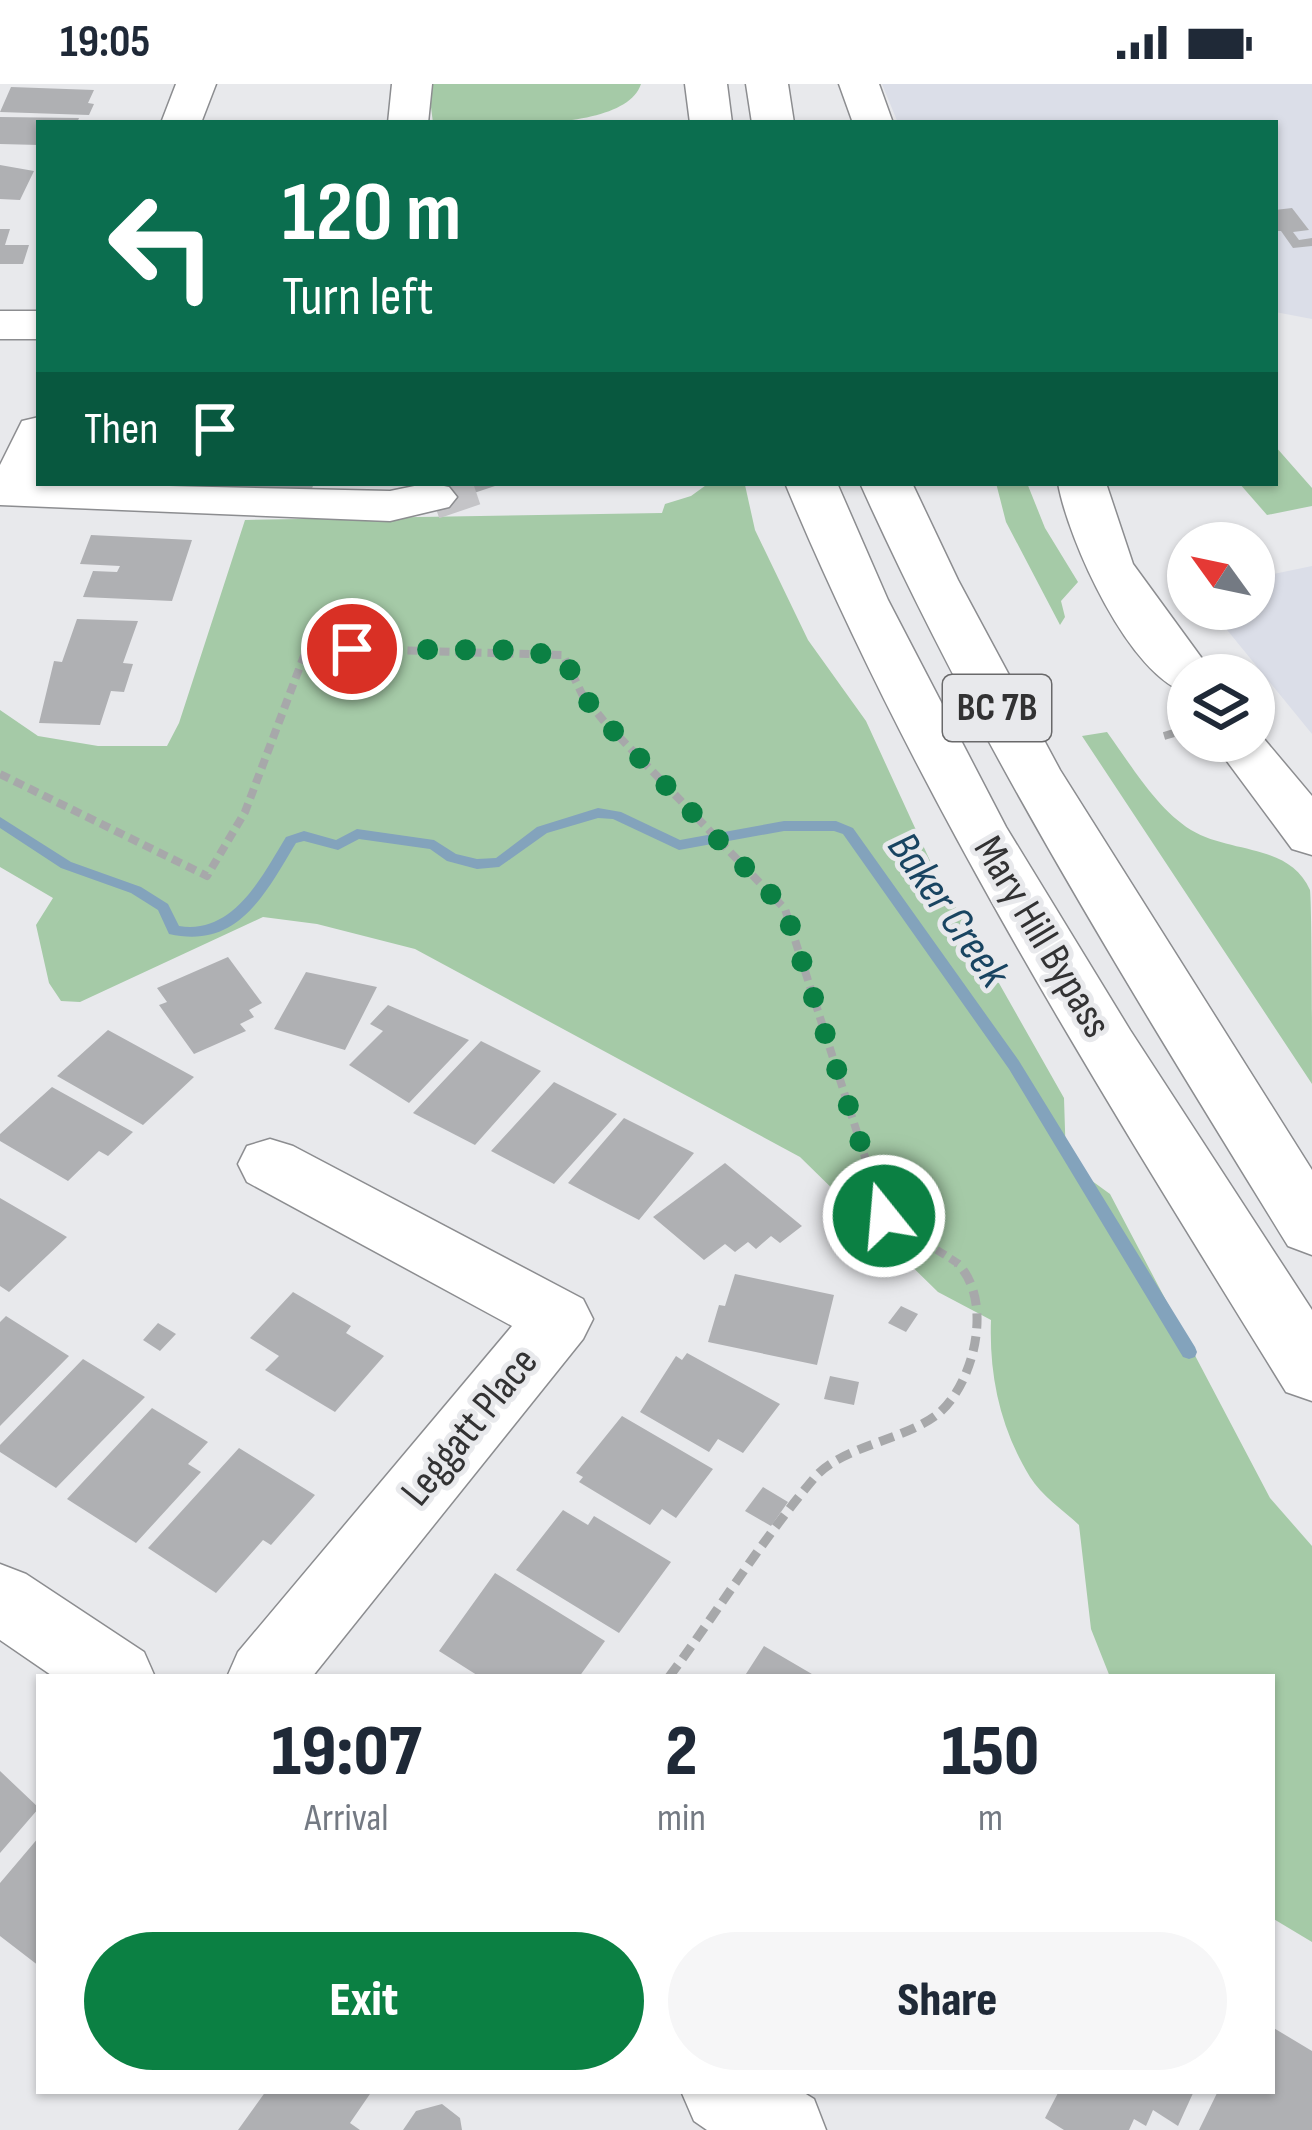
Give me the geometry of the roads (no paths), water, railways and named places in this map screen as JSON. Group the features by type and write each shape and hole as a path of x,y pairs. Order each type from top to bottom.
{"main road":[{"path":"706,84 711,120"},
{"path":"767,84 773,120"},
{"path":"0,326 36,325"},
{"name":"Mary Hill Bypass","path":"812,486 910,704 970,818 1042,943 1312,1371"},
{"name":"Mary Hill Bypass","path":"887,486 920,562 1002,718 1312,1227"}],"street":[{"path":"182,120 196,84"},
{"path":"408,120 412,84"},
{"path":"859,84 872,120"},
{"path":"36,438 12,493 399,491"},
{"path":"1082,486 1102,561 1172,654"},
{"path":"1255,762 1312,835"},
{"name":"Leggatt Place","path":"267,1674 559,1319 270,1164"},
{"path":"0,1598 113,1674"},
{"path":"729,2094 783,2130"}],"waterway":[{"name":"Baker Creek","path":"0,822 66,865 136,890 163,907 174,930 194,934 213,930 244,908 291,840 304,836 338,845 357,834 434,845 452,858 477,864 499,862 542,830 598,813 616,815 679,845 784,826 836,826 848,831 1014,1065 1189,1352"}],"tunnel":[{"path":"432,497 464,486"}]}
